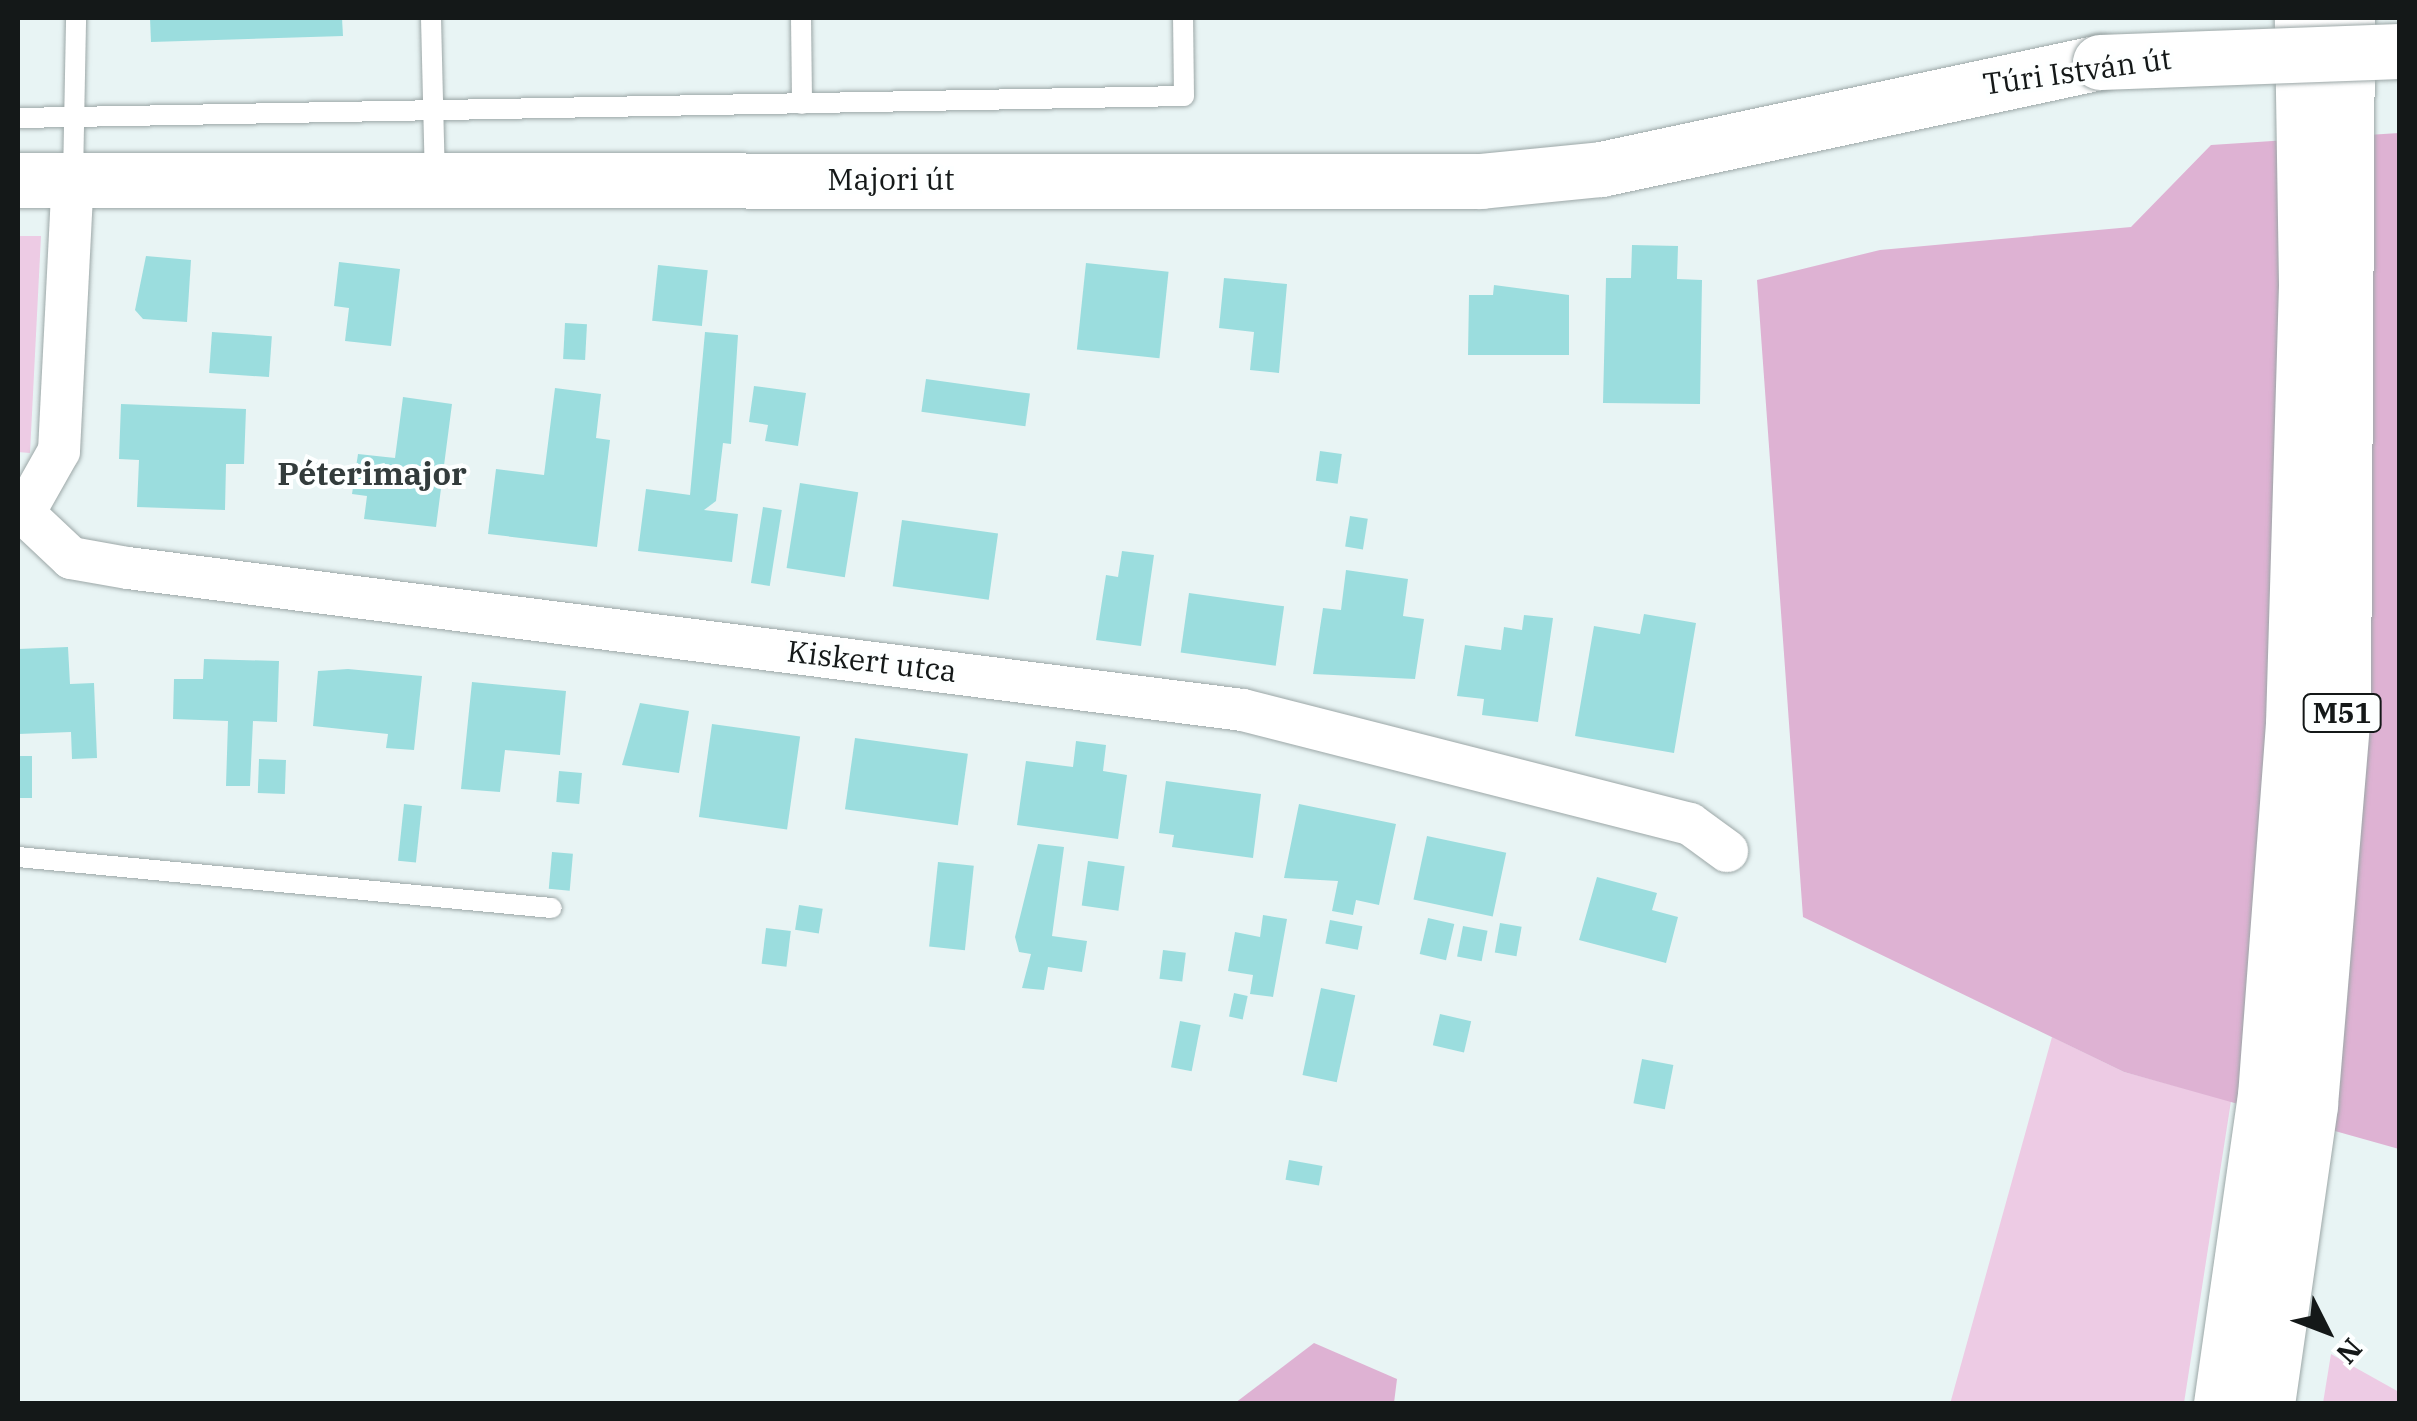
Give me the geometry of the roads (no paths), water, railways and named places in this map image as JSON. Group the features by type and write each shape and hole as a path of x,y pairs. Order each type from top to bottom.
{"main road":[{"name":"M51","path":"2221,1404 2265,1096 2293,724 2306,284 2302,18"},
{"name":"M51","path":"2267,1404 2310,1104 2343,706 2347,18"},
{"name":"Túri István út","path":"1760,136 2100,62 2400,51"},
{"name":"Majori út","path":"18,180 1481,181 1600,168 1760,136"}],"street":[{"path":"21,510 59,451 73,179"},
{"name":"Kiskert utca","path":"21,510 72,558 128,568 1244,710 1690,824 1726,851"}],"lane":[{"path":"73,179 76,18"},
{"path":"431,18 435,178"},
{"path":"801,18 802,104"},
{"path":"18,118 1184,96 1183,18"},
{"path":"18,857 552,908"}],"district":[{"name":"Péterimajor","path":"372,473"}]}
